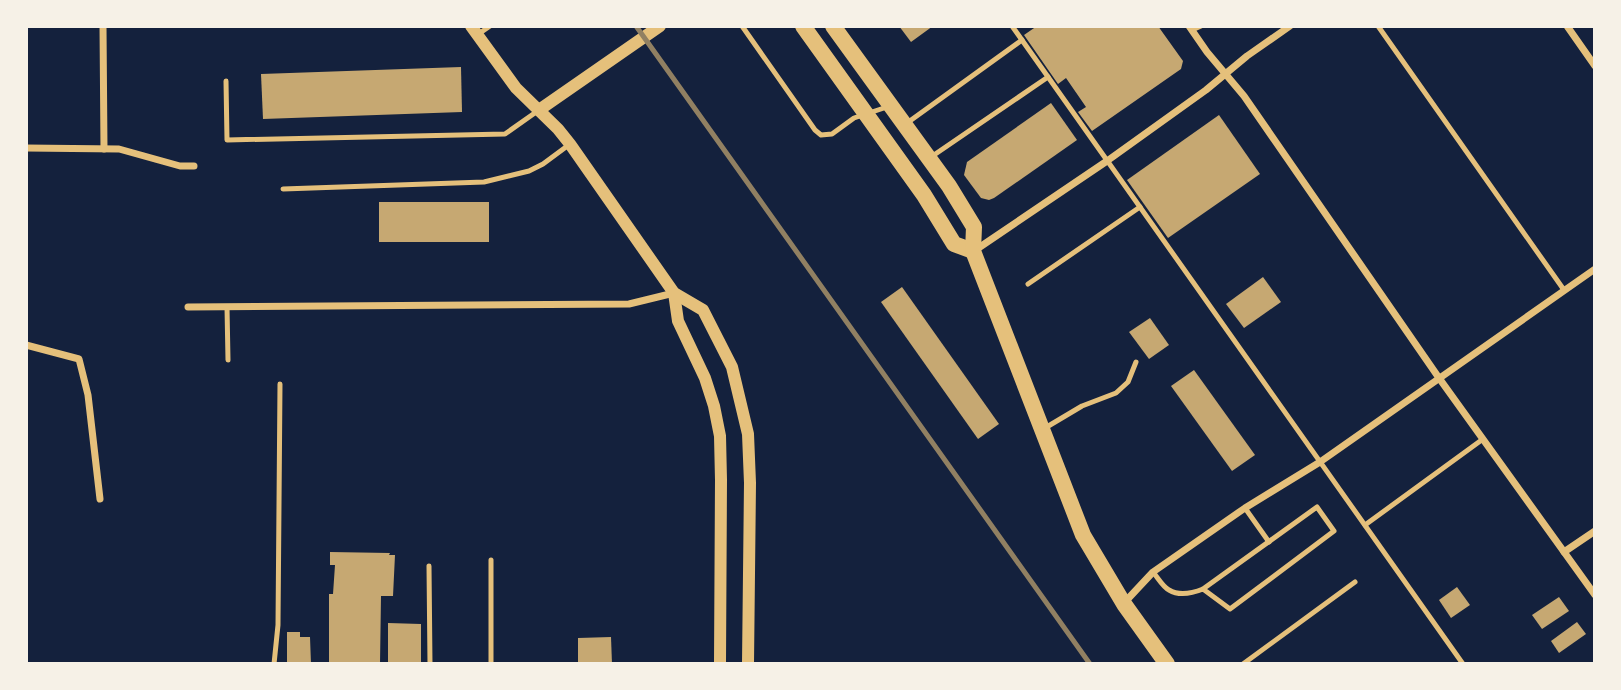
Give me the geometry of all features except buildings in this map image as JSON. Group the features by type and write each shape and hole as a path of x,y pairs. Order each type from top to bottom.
{"main road":[{"path":"803,26 924,195 954,244 973,251"},
{"path":"833,26 949,186 974,227 973,251 1083,535 1124,604 1167,664"}],"street":[{"path":"103,26 104,149"},
{"path":"539,110 660,26"},
{"path":"973,251 1107,161 1290,26"},
{"path":"1567,26 1595,66"},
{"path":"1191,28 1251,107 1439,378 1595,595"},
{"path":"474,31 516,88 570,144 674,293 703,310 732,367 748,434 748,664"},
{"path":"26,148 119,149 180,166 194,166"},
{"path":"1124,604 1153,572 1245,508 1321,462 1595,269"},
{"path":"188,307 629,304 674,293"},
{"path":"674,293 678,321 705,378 720,436 720,664"},
{"path":"26,345 79,359 88,395 100,499"},
{"path":"1564,552 1595,531"}],"lane":[{"path":"474,31 490,26"},
{"path":"742,26 818,132 832,134 854,118 890,106"},
{"path":"1012,26 1463,664"},
{"path":"1191,28 1201,26"},
{"path":"1378,26 1564,290"},
{"path":"904,125 1022,40"},
{"path":"929,159 1048,77"},
{"path":"226,81 227,140 505,134 539,110"},
{"path":"283,189 484,182 529,171 570,144"},
{"path":"1028,284 1140,207"},
{"path":"227,307 228,360"},
{"path":"1042,430 1082,406 1116,393 1128,382 1136,362"},
{"path":"274,664 278,625 280,384"},
{"path":"1365,525 1483,439"},
{"path":"1245,508 1269,542"},
{"path":"1153,572 1168,590 1194,593 1317,508 1334,531 1230,609 1203,589"},
{"path":"491,560 491,664"},
{"path":"429,566 430,664"},
{"path":"1242,664 1355,582"}],"railway":[{"path":"636,26 1090,664"}]}
